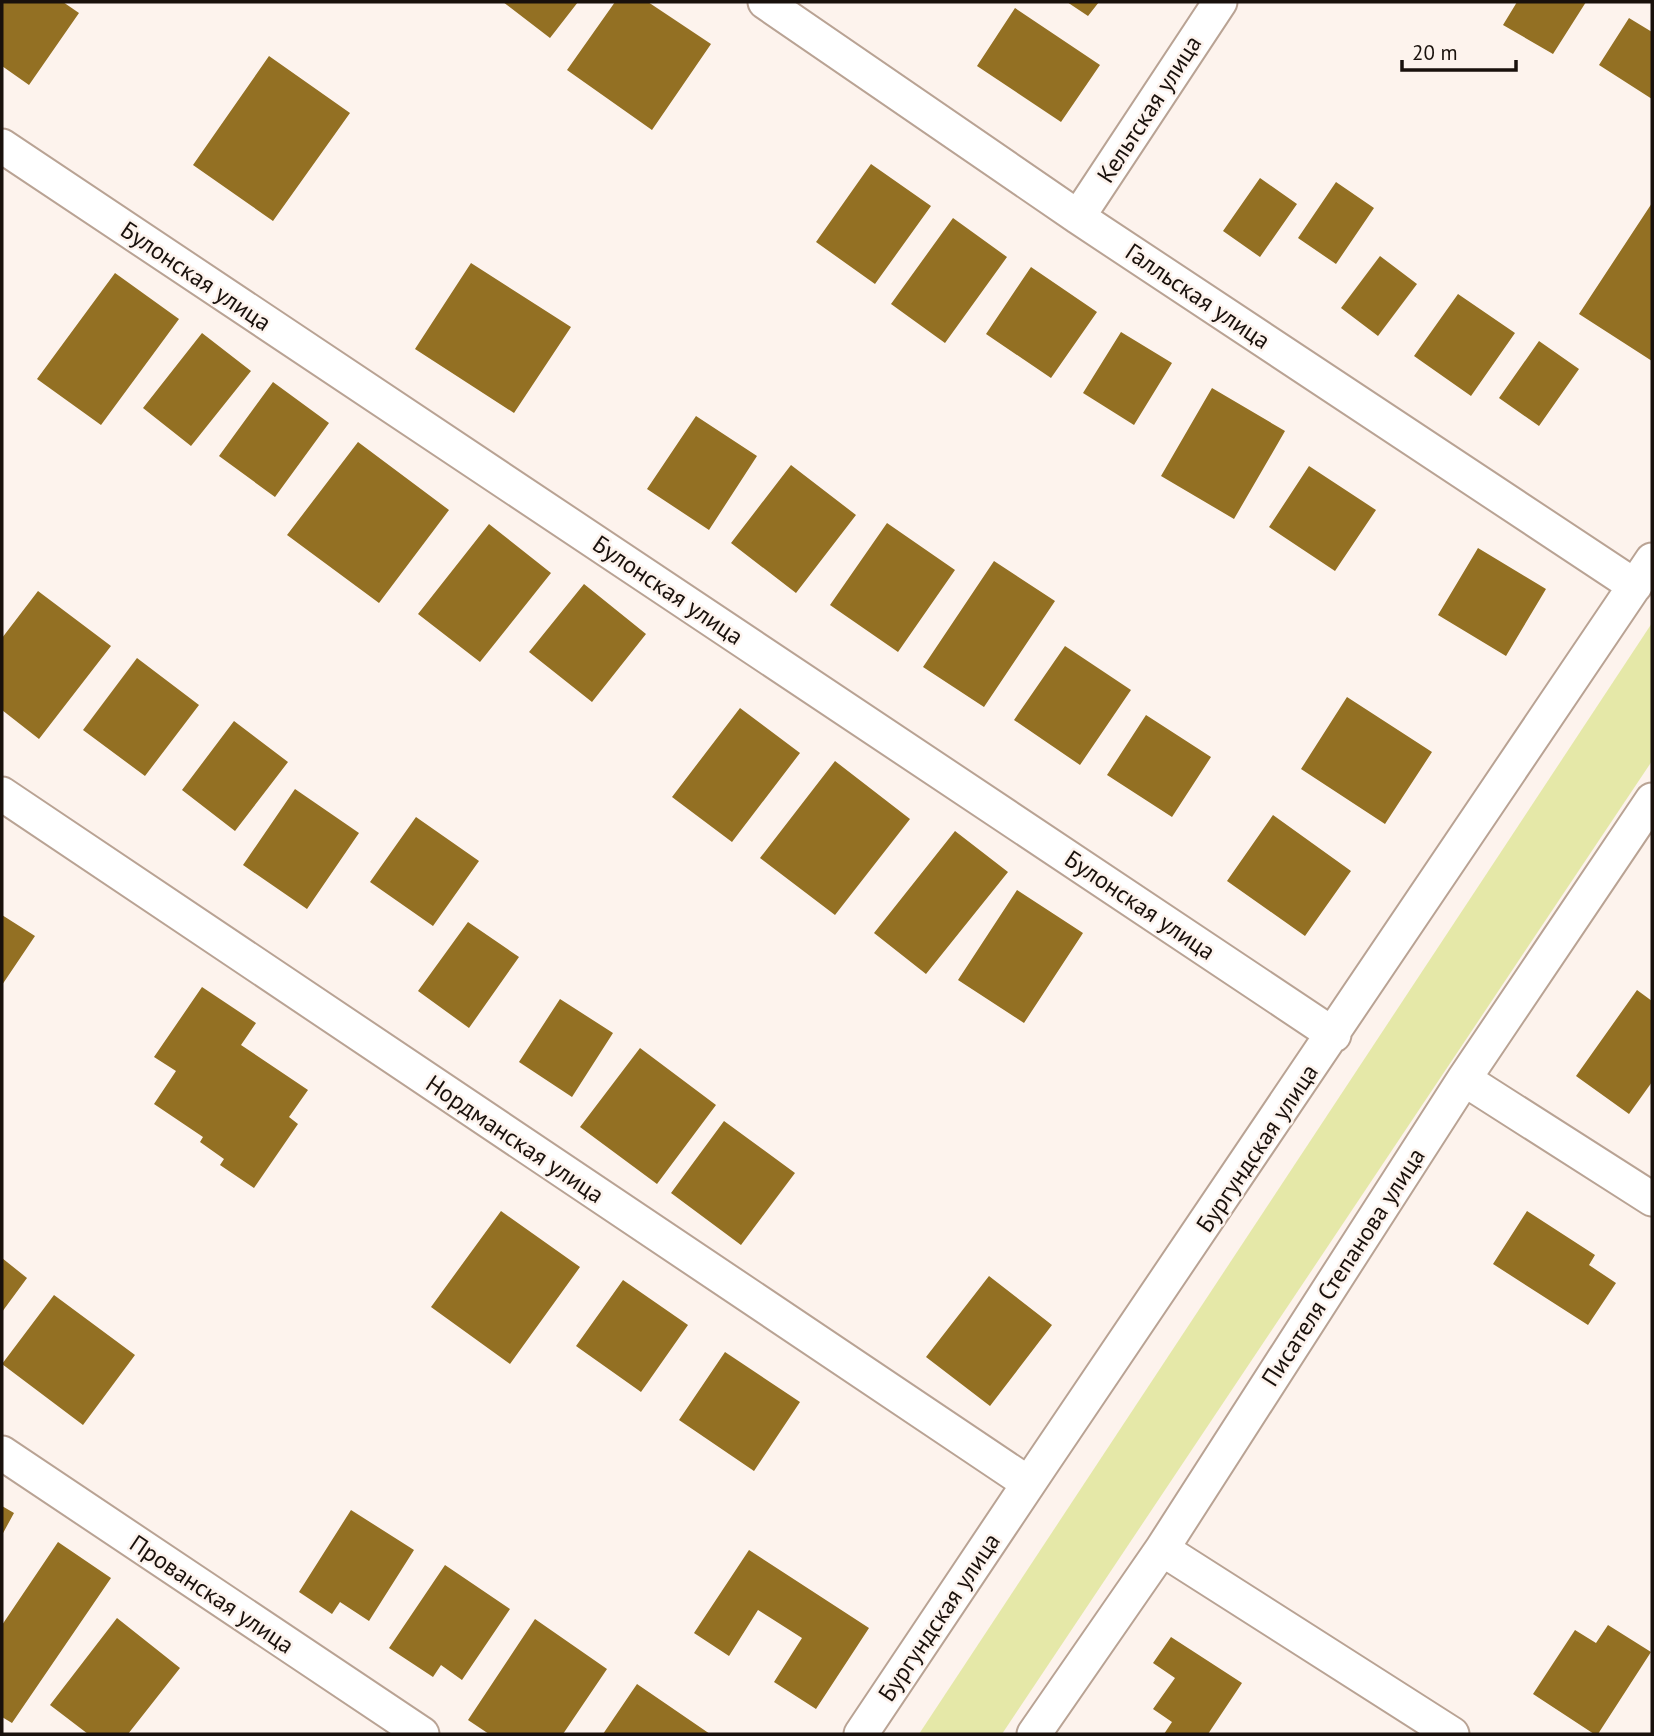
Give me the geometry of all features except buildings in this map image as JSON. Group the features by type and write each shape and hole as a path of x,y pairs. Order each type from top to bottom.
{"street":[{"name":"Галльская улица","path":"765,2 1078,216 1644,573"},
{"name":"Кельтская улица","path":"1078,216 1220,2"},
{"name":"Булонская улица","path":"2,146 1334,1035"},
{"name":"Бургундская улица","path":"861,1734 1644,573"},
{"name":"Нордманская улица","path":"2,794 1028,1483"},
{"name":"Писателя Степанова улица","path":"1034,1734 1162,1549 1464,1079 1652,800"},
{"path":"1464,1079 1652,1199"},
{"name":"Прованская улица","path":"2,1453 422,1734"},
{"path":"1162,1549 1452,1734"}],"green space":[{"path":"1652,623 1652,761 1002,1734 919,1734"}]}
